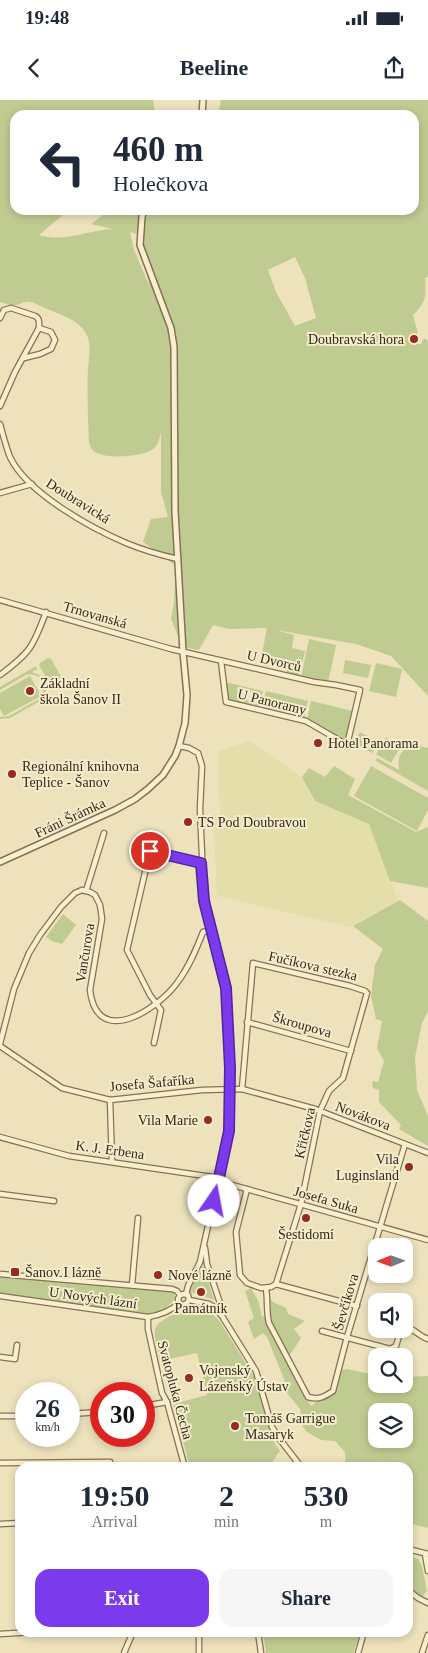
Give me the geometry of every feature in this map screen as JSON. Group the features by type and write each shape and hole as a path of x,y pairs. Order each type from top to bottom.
{"street":[{"name":"Fráni Šrámka","path":"0,862 115,810 134,799 163,775 180,746 187,695 175,511 174,347 170,328 140,245 143,215"},
{"path":"0,318 4,310 11,308 38,317 39,328 15,372 0,406"},
{"path":"24,358 51,350 55,340 51,332 39,328"},
{"name":"Doubravická","path":"0,424 11,459 32,484 53,501 76,516 125,542 153,553 178,559"},
{"path":"0,493 32,484"},
{"name":"Trnovanská","path":"0,600 183,652"},
{"path":"0,675 18,662 33,645 46,612"},
{"name":"U Dvorců","path":"183,652 314,682 360,690 348,745"},
{"name":"U Panoramy","path":"220,661 226,702 306,721 348,745"},
{"path":"179,1303 178,1298 188,1286 200,1262 205,1244 229,1131 230,1089 226,988 204,901 200,809 202,766 198,753 180,746"},
{"path":"0,1045 7,1015 22,968 40,935 61,907 72,895 78,891 86,890 104,833"},
{"path":"154,1043 161,1010 150,995 127,950 150,851 201,863"},
{"name":"Vančurova","path":"86,890 93,893 98,900 102,918 90,990 96,1011 107,1019 119,1021 130,1019 157,1004 177,984 191,962 203,932 211,930"},
{"name":"Fučíkova stezka","path":"248,1022 253,963 351,986 364,990 367,993"},
{"name":"Křičkova","path":"276,1284 301,1204 320,1111 329,1091 343,1078 367,993"},
{"path":"0,1013 7,1015"},
{"path":"242,1089 248,1022"},
{"name":"Škroupova","path":"248,1022 351,1051"},
{"name":"Josefa Šafaříka","path":"0,1045 62,1088 110,1100 202,1090 230,1089"},
{"name":"Novákova","path":"230,1089 242,1089 320,1111 428,1153"},
{"path":"110,1100 112,1162"},
{"name":"K. J. Erbena","path":"0,1137 69,1156 219,1179"},
{"name":"Ševčíkova","path":"266,1288 269,1323 308,1397 316,1399 333,1392 347,1337 406,1144"},
{"name":"Josefa Suka","path":"219,1179 247,1189 428,1240"},
{"path":"247,1189 236,1232 240,1275 247,1283 261,1288 276,1284 357,1306"},
{"path":"0,1194 54,1201"},
{"path":"132,1285 138,1218"},
{"path":"205,1244 207,1264 220,1303 219,1312"},
{"name":"U Nových lázní","path":"0,1274 172,1289 183,1294"},
{"path":"183,1294 189,1300 205,1302 219,1312 256,1371 272,1427 283,1446 297,1462"},
{"name":"U Nových lázní","path":"0,1296 148,1317 170,1310 179,1303 185,1304 189,1300"},
{"name":"Svatopluka Čecha","path":"148,1317 149,1338 162,1393 167,1402 184,1462"},
{"path":"413,1330 421,1337 428,1339"},
{"path":"322,1331 390,1349 396,1346 399,1338"},
{"path":"0,1357 15,1358 17,1345"},
{"path":"155,1404 167,1402"},
{"path":"0,1416 15,1416"},
{"path":"0,1463 15,1463"},
{"path":"0,1524 15,1523"},
{"path":"413,1550 427,1554 428,1571"},
{"path":"413,1594 428,1603"},
{"path":"0,1634 15,1633"},
{"path":"422,1653 428,1634"},
{"path":"124,1653 132,1637"},
{"path":"199,1637 199,1653"},
{"path":"258,1637 260,1653"},
{"path":"358,1653 363,1637"}],"shaded area":[{"path":"250,741 304,779 314,801 369,823 398,900 350,927 217,896 213,815 220,815 218,751"}],"green space":[{"path":"0,100 153,100 154,110 10,110 10,215 63,215 39,235 59,238 113,229 91,224 103,215 419,215 419,110 219,110 221,100 428,100 428,277 425,278 423,302 413,315 418,333 411,343 421,344 424,338 428,341 428,696 391,656 356,644 276,630 294,635 292,648 305,651 299,677 286,674 289,660 262,654 267,628 229,629 213,625 199,650 186,648 178,636 171,619 176,566 143,542 151,519 168,517 161,492 161,433 158,443 148,452 120,457 94,451 90,446 88,423 90,348 86,334 71,319 34,303 10,305 0,302","holes":["130,232 140,235 149,285 134,250","295,257 305,278 316,318 295,326 276,292 268,270"]},
{"path":"309,639 336,645 328,683 301,677"},
{"path":"48,658 51,659 62,678 53,685 50,684 39,665"},
{"path":"345,660 371,665 368,678 343,673"},
{"path":"376,663 402,669 396,697 369,691"},
{"path":"36,666 37,669 32,672 44,680 46,693 40,701 10,718 0,719 0,717 9,716 39,699 44,685 40,678 32,675 26,675 0,690 0,687"},
{"path":"30,676 41,696 4,716 0,709 0,693"},
{"path":"225,682 263,691 261,698 258,700 258,694 240,690 238,692 240,698 256,702 260,705 259,709 230,701"},
{"path":"266,691 308,701 304,719 262,709"},
{"path":"311,701 353,711 347,737 340,739 307,720"},
{"path":"360,732 379,742 372,753 354,743"},
{"path":"386,737 401,746 391,763 376,754"},
{"path":"415,745 428,748 428,791 376,761 377,758 399,770 399,757 401,753 406,748"},
{"path":"334,766 355,779 348,795 416,832 428,827 428,888 390,881 369,824 315,801 302,777 309,768 325,777"},
{"path":"371,766 428,798 428,810 417,831 354,796"},
{"path":"400,900 428,921 428,1011 422,1023 415,1057 417,1090 428,1116 428,1146 399,1129 401,1125 379,1102 379,1090 373,1088 372,1083 373,1081 378,1082 384,1061 377,1048 382,1021 376,1019 371,996 375,965 383,949 353,926"},
{"path":"63,914 76,925 62,944 46,937"},
{"path":"202,1266 204,1267 214,1300 188,1291"},
{"path":"0,1276 171,1292 175,1297 170,1305 163,1310 145,1313 0,1294"},
{"path":"251,1288 258,1300 262,1317 269,1314 269,1298 286,1308 288,1314 305,1321 294,1329 301,1338 286,1361 311,1406 334,1393 342,1370 347,1369 368,1373 368,1393 413,1393 413,1377 428,1376 428,1528 413,1524 413,1462 346,1462 345,1452 335,1441 321,1440 307,1432 303,1427 300,1409 287,1393 284,1379 267,1337 263,1333 254,1339 248,1322 254,1318 245,1291"},
{"path":"194,1308 205,1309 219,1320 255,1378 272,1439 280,1451 272,1462 189,1462 173,1404 207,1395 197,1353 160,1361 155,1334 155,1330 160,1322"},
{"path":"413,1557 418,1559 422,1566 427,1591 423,1596 413,1591"},
{"path":"264,1637 359,1637 353,1653 266,1653"}],"place":[{"name":"Doubravská hora","path":"414,339"},
{"name":"Základní škola Šanov II","path":"30,691"},
{"name":"Hotel Panorama","path":"318,743"},
{"name":"Regionální knihovna Teplice - Šanov","path":"12,774"},
{"name":"TS Pod Doubravou","path":"188,822"},
{"name":"Vila Marie","path":"208,1120"},
{"name":"Vila Luginsland","path":"409,1167"},
{"name":"Šestidomí","path":"306,1218"},
{"name":"Šanov I lázně","path":"15,1272"},
{"name":"Nové lázně","path":"158,1275"},
{"name":"Památník","path":"201,1292"},
{"name":"Vojenský Lázeňský Ústav","path":"189,1378"},
{"name":"Tomáš Garrigue Masaryk","path":"235,1426"}],"route":[{"path":"150,851 201,863 204,901 224,977 230,1068 229,1131 214,1201"}]}
